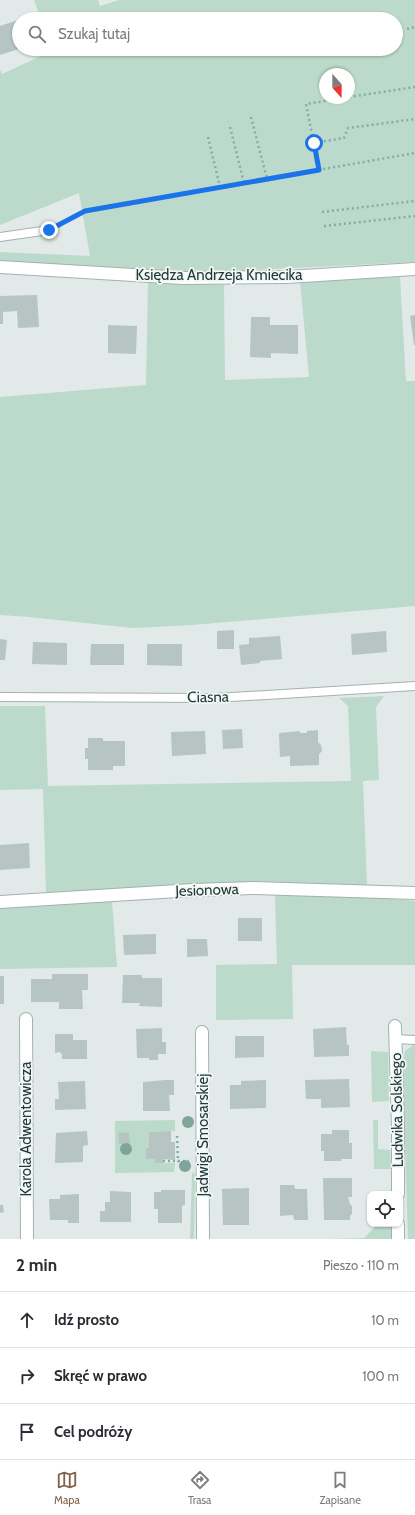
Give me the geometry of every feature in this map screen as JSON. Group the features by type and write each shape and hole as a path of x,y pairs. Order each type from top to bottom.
{"street":[{"name":"Księdza Andrzeja Kmiecika","path":"0,267 183,278 287,277 415,269"},
{"name":"Jesionowa","path":"0,902 194,890 253,888 415,893"},
{"name":"Karola Adwentowicza","path":"26,1019 27,1239"},
{"name":"Ludwika Solskiego","path":"395,1026 398,1191"},
{"name":"Jadwigi Smosarskiej","path":"202,1032 203,1239"},
{"path":"398,1227 398,1239"}],"lane":[{"path":"0,237 49,230"},
{"name":"Ciasna","path":"0,697 215,698 415,686"},
{"path":"395,1039 415,1040"}],"path":[{"path":"407,29 415,27"},
{"path":"355,97 415,87"},
{"path":"319,102 306,104 319,170"},
{"path":"251,117 267,179"},
{"path":"314,143 344,138 348,128 415,119"},
{"path":"230,127 244,183"},
{"path":"208,137 220,187"},
{"path":"49,230 85,211 415,154"},
{"path":"322,212 415,201"},
{"path":"324,226 415,216"},
{"path":"177,1136 178,1161"},
{"path":"163,1161 192,1161"}],"green space":[{"path":"34,0 98,0 100,6 119,0 415,0 415,262 195,273 0,262 0,252 90,256 79,193 0,225 0,69 2,74 41,56 403,56 403,12 38,12"},
{"path":"400,277 406,381 415,381 415,606 192,625 133,628 0,615 0,397 146,385 148,283 224,285 225,380 309,377 300,281"},
{"path":"384,696 376,707 379,780 363,781 367,886 46,894 43,789 0,790 0,706 45,706 48,786 351,781 348,706 339,698"},
{"path":"275,895 373,897 415,901 415,965 292,965 293,1019 216,1020 216,965 277,964"},
{"path":"112,901 117,967 0,969 0,907"},
{"path":"415,1044 415,1239 408,1239 402,1063 405,1051"},
{"path":"371,1051 388,1052 389,1101 372,1102"},
{"path":"175,1120 175,1131 149,1132 149,1148 146,1148 146,1159 155,1159 155,1163 175,1163 174,1172 115,1173 115,1121"},
{"path":"373,1120 378,1120 378,1149 390,1150 391,1169 374,1169"},
{"path":"192,1172 195,1174 194,1239 190,1239"},
{"path":"375,1227 392,1227 393,1235 391,1239 329,1239 364,1238"}],"building":[{"path":"12,22 12,51 0,55 0,26"},
{"path":"37,295 39,327 18,328 17,311 3,312 3,324 0,324 0,296"},
{"path":"415,315 415,345 414,345 410,316"},
{"path":"251,317 270,317 270,325 298,325 298,354 271,353 271,358 250,357"},
{"path":"108,325 137,326 136,354 108,353"},
{"path":"234,630 234,649 217,649 217,631"},
{"path":"386,631 387,652 352,655 351,634"},
{"path":"280,636 282,659 260,661 260,663 241,665 239,645 249,644 249,638"},
{"path":"0,639 7,640 5,660 0,660"},
{"path":"33,642 67,643 67,665 32,664"},
{"path":"91,644 124,644 124,665 90,665"},
{"path":"147,644 182,644 182,666 147,665"},
{"path":"242,729 243,748 223,749 222,730"},
{"path":"318,730 318,742 321,745 322,751 319,754 319,765 290,766 290,756 280,757 279,733 300,731 300,733 307,733 307,731"},
{"path":"205,731 206,754 172,756 171,732"},
{"path":"88,738 103,738 103,741 125,741 125,766 113,766 113,770 88,770 88,759 85,759 85,748 88,748"},
{"path":"29,843 30,868 0,870 0,845"},
{"path":"238,918 262,918 262,941 238,941"},
{"path":"156,934 156,954 124,955 123,935"},
{"path":"187,939 207,939 208,956 187,957"},
{"path":"52,974 88,974 88,990 82,990 83,1009 59,1009 59,1002 31,1002 31,979 52,979"},
{"path":"123,975 142,975 142,978 162,978 162,1007 139,1006 140,1003 122,1003"},
{"path":"0,976 4,976 4,1004 0,1004"},
{"path":"346,1027 349,1056 314,1057 313,1029"},
{"path":"162,1028 162,1042 166,1042 166,1054 158,1054 158,1060 137,1058 136,1029"},
{"path":"55,1034 73,1034 73,1040 87,1040 87,1059 62,1059 60,1052 55,1053"},
{"path":"235,1036 264,1036 264,1057 235,1058"},
{"path":"349,1079 350,1107 321,1108 321,1099 306,1099 305,1080"},
{"path":"174,1080 174,1095 169,1095 170,1111 143,1111 143,1082"},
{"path":"266,1080 266,1108 230,1109 230,1085 241,1085 241,1081"},
{"path":"85,1081 86,1109 55,1110 55,1099 59,1099 58,1082"},
{"path":"332,1130 349,1130 349,1143 352,1143 352,1159 341,1159 341,1161 324,1161 324,1151 321,1151 321,1134 332,1134"},
{"path":"87,1131 88,1145 83,1146 83,1162 55,1163 56,1133"},
{"path":"171,1131 171,1142 175,1142 175,1160 163,1159 163,1163 155,1163 155,1159 146,1159 146,1148 149,1148 149,1132"},
{"path":"129,1132 130,1144 119,1144 118,1133"},
{"path":"323,1178 352,1178 352,1197 348,1197 352,1206 350,1220 324,1220"},
{"path":"280,1185 294,1185 295,1189 307,1189 308,1220 294,1220 293,1215 280,1216"},
{"path":"249,1188 249,1225 223,1225 222,1189"},
{"path":"161,1190 185,1190 185,1205 182,1206 182,1223 158,1223 158,1209 154,1209 154,1192 161,1192"},
{"path":"110,1191 131,1192 131,1222 100,1222 100,1211 105,1211 105,1202 110,1202"},
{"path":"79,1194 79,1223 68,1223 68,1220 50,1220 49,1199 60,1199 60,1195"},
{"path":"0,1205 3,1205 4,1212 0,1213"}],"route":[{"path":"49,230 85,211 319,170 314,143"}]}
